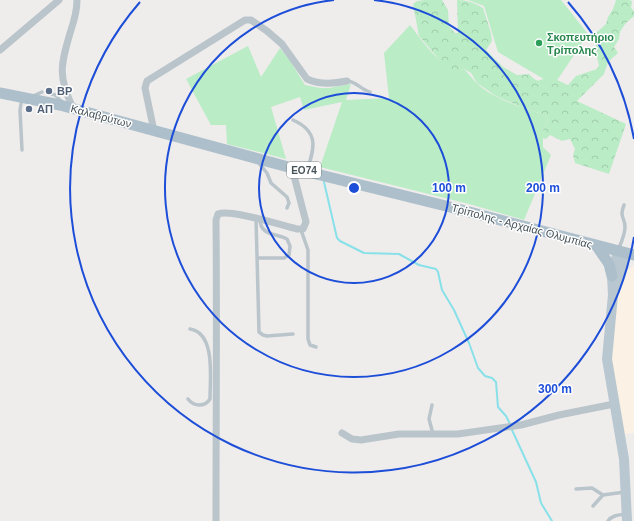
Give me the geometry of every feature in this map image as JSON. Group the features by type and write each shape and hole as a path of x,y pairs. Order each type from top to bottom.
{"main road":[{"name":"Καλαβρύτων","path":"0,93 69,108 154,131"},
{"name":"Τρίπολης - Αρχαίας Ολυμπίας","path":"154,131 292,168 626,253"},
{"path":"596,245 609,264 612,276"}],"street":[{"path":"0,50 60,0"},
{"path":"69,108 64,88 62,70 77,0"},
{"path":"154,131 145,88 147,81 245,20 251,20 282,44 307,79 312,82 329,84 347,82"},
{"path":"216,521 213,388 217,312 217,216 218,214 224,213 258,219 301,230 306,222 292,168"},
{"path":"626,253 612,276 613,295 607,359 624,459 627,517"},
{"path":"613,295 626,253"},
{"path":"342,433 352,439 361,440 399,434 458,434 521,425 559,415 614,404"}],"lane":[{"path":"347,82 352,81 366,91 370,92"},
{"path":"49,93 55,95 69,108"},
{"path":"22,150 20,110 31,99"},
{"path":"293,120 305,127 312,139 314,148 307,171"},
{"path":"254,157 267,173 271,183 287,197 289,203 287,208"},
{"path":"624,205 621,216 624,223 626,253"},
{"path":"257,258 284,258 289,255 290,250 287,239 262,230 258,219"},
{"path":"258,219 257,258 259,332 267,336 293,334"},
{"path":"301,230 308,250 308,339 310,345 316,347"},
{"path":"188,399 195,404 206,404 210,399 213,388 207,342 198,331 190,329"},
{"path":"432,405 429,419 433,434"},
{"path":"576,489 592,488 603,495 626,492"},
{"path":"593,506 603,495"},
{"path":"608,521 615,515 627,517"}],"shaded area":[{"path":"634,265 634,433 623,434 610,354 617,293 622,275"}],"green space":[{"path":"442,0 448,10 449,26 455,33 458,33 457,0 471,2 483,8 492,41 486,50 503,67 517,75 529,74 537,80 551,78 568,85 576,76 597,69 599,65 596,54 596,33 606,24 616,0 632,1 631,8 634,11 634,16 625,24 620,32 619,39 614,47 618,53 608,62 604,74 577,101 626,124 609,174 575,163 573,155 575,149 570,139 562,141 550,135 546,139 543,138 543,130 548,121 545,115 521,107 496,96 477,83 471,73 464,69 456,71 443,64 419,36 413,4 417,1"},
{"name":"Σκοπευτήριο Τρίπολης","path":"468,0 561,0 588,34 554,85 498,52 484,6"},
{"path":"410,25 434,54 449,67 457,70 464,69 481,87 512,104 545,115 548,121 543,130 543,147 551,155 524,220 473,205 320,167 342,102 304,110 300,97 271,107 286,159 227,144 226,125 211,125 186,79 248,46 261,77 280,48 289,59 305,85 329,88 351,84 346,100 389,98 384,53"}],"waterway":[{"path":"324,182 337,238 340,241 364,253 399,254 419,265 436,269 442,290 454,310 469,343 478,368 485,376 492,378 496,382 498,407 506,416 510,424"},
{"path":"512,430 536,482 541,503 552,521"}],"place":[{"name":"Σκοπευτήριο Τρίπολης","path":"539,43"},
{"name":"BP","path":"49,91"},
{"name":"ΑΠ","path":"29,109"}]}
